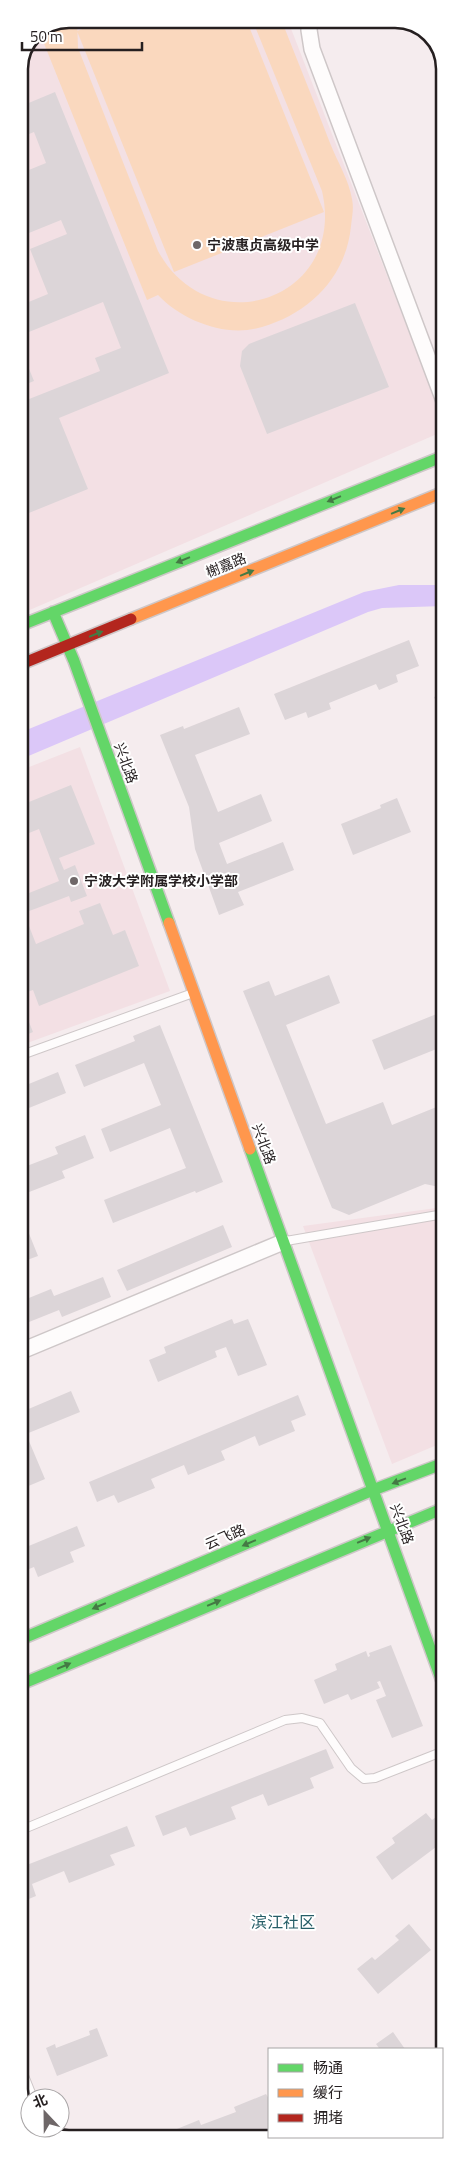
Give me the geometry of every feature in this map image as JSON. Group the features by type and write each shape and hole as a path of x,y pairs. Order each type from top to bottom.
{"main road":[{"name":"榭嘉路","path":"28,622 435,460"},
{"name":"榭嘉路","path":"28,662 435,496"},
{"name":"兴北路","path":"53,612 74,661 436,1664"},
{"name":"云飞路","path":"28,1636 373,1490 436,1466"},
{"path":"28,1681 436,1511"}],"street":[{"path":"309,28 312,49 435,377"},
{"path":"28,1348 283,1242"}],"lane":[{"path":"28,1053 193,992"},
{"path":"283,1242 436,1215"},
{"path":"28,1827 286,1720 302,1718 320,1723 351,1768 364,1779 375,1778 436,1754"}],"shaded area":[{"name":"宁波惠贞高级中学","path":"60,28 291,28 435,399 435,435 28,611 28,60 39,39"},
{"path":"60,28 77,28 78,48 158,251 181,280 209,297 239,302 269,297 295,282 314,259 324,228 322,191 256,28 285,28 330,143 346,178 353,202 348,244 342,261 323,290 310,302 279,321 248,330 220,329 206,325 180,313 158,295 147,300 41,37"},
{"path":"85,28 250,28 324,212 174,272 77,31"},
{"path":"399,585 435,585 435,606 382,608 368,612 28,756 28,729 364,592"},
{"name":"宁波大学附属学校小学部","path":"80,747 170,991 28,1043 28,767"},
{"path":"436,1208 436,1446 392,1464 303,1226"}],"building":[{"path":"55,92 169,373 59,418 88,489 28,513 28,399 100,371 95,358 121,348 103,302 28,332 28,302 48,294 30,249 67,234 61,220 28,233 28,170 46,163 34,132 28,134 28,103"},
{"path":"355,303 389,387 267,434 240,366 242,351 249,344"},
{"path":"28,366 34,381 28,383"},
{"path":"409,640 419,666 396,675 398,682 379,690 376,684 329,703 331,709 308,718 306,712 285,720 274,694"},
{"path":"239,707 250,734 195,755 218,812 261,794 272,821 219,843 227,864 283,842 294,870 238,892 244,905 219,915 195,849 189,807 160,735 183,726 184,729"},
{"path":"71,785 95,844 59,858 64,870 75,865 87,896 71,902 69,896 28,911 28,893 59,881 39,829 28,833 28,802"},
{"path":"397,798 411,832 353,855 341,824 381,808 380,805"},
{"path":"100,903 113,935 125,930 139,966 39,1006 33,990 28,992 28,923 36,944 84,924 79,911"},
{"path":"329,975 340,1003 286,1025 326,1124 383,1102 392,1125 436,1107 436,1186 425,1184 349,1215 332,1208 243,991 269,981 275,996"},
{"path":"435,1014 435,1049 384,1070 372,1040"},
{"path":"28,1020 33,1032 28,1034"},
{"path":"160,1025 223,1182 113,1223 104,1200 186,1168 170,1128 110,1152 101,1129 161,1105 144,1063 84,1087 75,1065 135,1041 133,1036"},
{"path":"58,1072 66,1093 28,1108 28,1084"},
{"path":"85,1135 94,1158 62,1171 65,1178 28,1192 28,1166 58,1154 55,1147"},
{"path":"223,1225 232,1247 127,1291 117,1270"},
{"path":"28,1231 38,1256 28,1260"},
{"path":"103,1277 111,1297 62,1317 59,1310 28,1322 28,1298 51,1289 54,1296"},
{"path":"232,1319 234,1324 248,1319 267,1365 238,1376 226,1347 215,1351 217,1357 158,1382 149,1360 166,1353 164,1347"},
{"path":"71,1391 80,1412 28,1433 28,1409"},
{"path":"298,1395 306,1415 291,1421 295,1431 259,1446 255,1436 221,1451 225,1460 188,1475 184,1465 151,1479 155,1488 118,1503 114,1495 97,1502 89,1482"},
{"path":"28,1439 45,1479 28,1486"},
{"path":"77,1526 85,1546 70,1552 74,1562 38,1577 34,1567 28,1569 28,1546"},
{"path":"391,1645 423,1726 392,1738 376,1700 386,1696 380,1681 377,1682 380,1688 351,1700 348,1694 324,1704 314,1680 337,1670 335,1664 366,1651 368,1657 370,1656 369,1653"},
{"path":"326,1749 334,1768 310,1778 314,1788 268,1806 263,1794 231,1807 236,1819 190,1836 186,1827 163,1836 155,1816"},
{"path":"426,1813 432,1820 436,1817 436,1847 392,1880 376,1857 395,1843 392,1838"},
{"path":"127,1826 135,1846 110,1855 115,1865 69,1883 64,1871 32,1884 36,1896 28,1899 28,1864"},
{"path":"409,1924 431,1950 378,1994 357,1969 372,1957 375,1960 399,1940 395,1936"},
{"path":"97,2028 108,2056 57,2076 46,2048 55,2044 56,2048 90,2035 89,2031"},
{"path":"393,2032 404,2048 379,2048 376,2044"},
{"path":"266,2094 268,2097 268,2129 174,2130 199,2120 201,2125 236,2112 234,2107"}],"traffic: fast":[{"path":"28,622 435,460"},
{"path":"53,612 74,661 169,923"},
{"path":"250,1149 436,1664"},
{"path":"28,1636 373,1490 436,1466"},
{"path":"28,1681 436,1511"}],"traffic: slow":[{"path":"131,619 435,496"},
{"path":"169,923 250,1149"}],"traffic: jam":[{"path":"28,661 131,619"}],"place":[{"name":"宁波惠贞高级中学","path":"197,245"},
{"name":"宁波大学附属学校小学部","path":"74,881"}],"district":[{"name":"滨江社区","path":"283,1922"}]}
